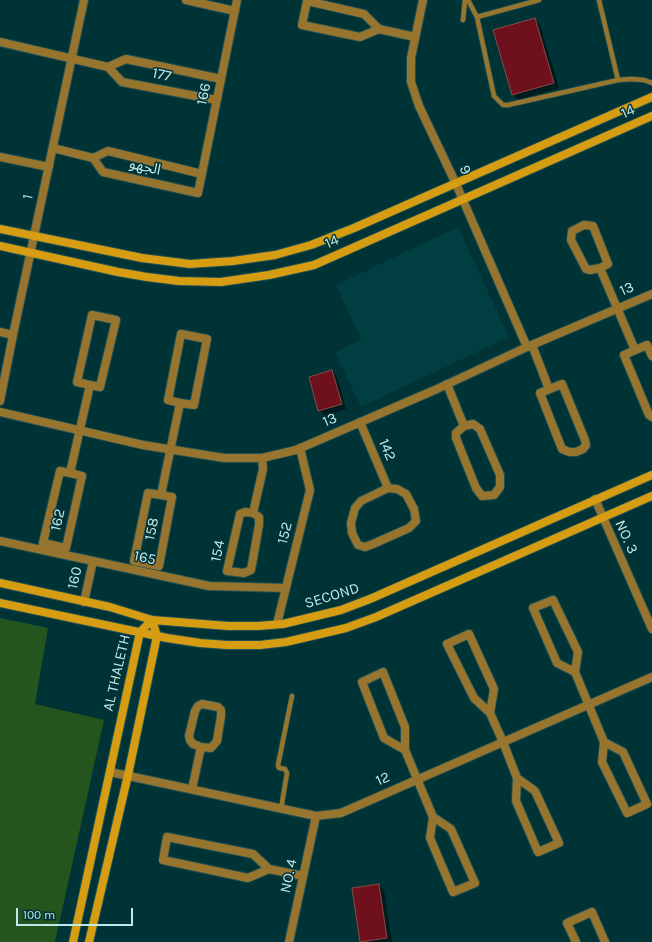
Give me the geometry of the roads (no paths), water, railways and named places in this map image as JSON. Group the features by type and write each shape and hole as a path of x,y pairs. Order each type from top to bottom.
{"street":[{"name":"1","path":"0,401 84,0"},
{"path":"186,0 235,10"},
{"name":"166","path":"198,193 237,0"},
{"name":"9","path":"423,0 411,58 411,82 419,106 549,389"},
{"path":"379,29 364,14 307,1 302,25 360,37 379,29 415,36"},
{"path":"0,42 108,67"},
{"name":"177","path":"217,100 122,82 108,67 126,59 221,79"},
{"name":"14","path":"0,229 142,258 190,264 232,261 275,255 311,245 456,184 652,97"},
{"name":"14","path":"0,246 147,278 180,281 221,282 269,275 314,265 652,116"},
{"path":"53,148 94,158"},
{"name":"الجهو","path":"198,193 103,172 94,158 108,151 202,174"},
{"path":"0,157 49,167"},
{"path":"584,226 593,226 608,264 600,268 590,270 586,269 571,240 572,231 584,226"},
{"path":"600,268 635,350"},
{"name":"13","path":"0,412 171,449 224,458 262,458 300,448 530,346 652,294"},
{"path":"92,315 116,320 100,387 90,385 77,382 92,315"},
{"path":"0,332 13,335"},
{"path":"181,334 207,339 194,405 180,403 168,400 181,334"},
{"path":"652,356 647,345 624,355 649,415 652,417"},
{"path":"447,384 464,426"},
{"path":"562,384 585,440 586,445 576,452 569,452 562,449 540,393 549,389 562,384"},
{"path":"70,473 90,385"},
{"path":"161,495 180,403"},
{"name":"142","path":"360,422 388,488"},
{"path":"472,424 480,429 500,475 500,487 494,495 482,496 476,488 456,438 456,432 464,426 472,424"},
{"name":"152","path":"276,624 310,490 300,448"},
{"name":"154","path":"253,513 262,469 262,458"},
{"name":"162","path":"60,471 70,473 82,476 66,548 43,543 60,471"},
{"name":"SECOND","path":"0,583 110,607 152,620 228,626 276,624 312,618 341,610 362,602 652,475"},
{"path":"388,488 397,489 406,494 414,509 416,521 409,528 366,547 358,545 352,533 351,523 355,508 361,501 388,488"},
{"name":"158","path":"148,493 161,495 172,498 159,566 134,560 148,493"},
{"path":"0,603 157,636 200,643 227,646 260,645 286,642 338,630 376,617 652,496"},
{"name":"NO. 3","path":"595,499 652,629"},
{"name":"154","path":"245,512 253,513 259,517 259,525 251,570 244,573 227,572 240,514 245,512"},
{"name":"165","path":"0,541 209,586 286,588"},
{"name":"160","path":"84,602 93,561"},
{"path":"575,672 557,663 533,608 553,600 578,652 575,672 604,742 602,762 627,814 647,804 623,752 604,742"},
{"name":"AL THALETH","path":"73,942 140,632 152,620 157,636 128,776 89,942"},
{"path":"490,713 494,689 469,634 447,644 474,698 490,713 503,742 518,778 516,801 538,852 560,843 535,791 518,778"},
{"path":"405,750 384,738 362,682 383,672 406,726 405,750 433,816 451,829 475,883 453,892 430,838 433,816"},
{"name":"12","path":"110,772 316,816 341,813 652,677"},
{"path":"202,704 218,706 221,710 221,716 217,741 211,748 201,747 193,744 190,738 196,708 202,704"},
{"path":"192,789 201,747"},
{"name":"NO. 4","path":"289,942 316,816"},
{"path":"269,869 248,878 162,860 167,837 253,854 269,869 303,876"},
{"path":"576,942 568,923 592,912 605,942"}],"lane":[{"path":"462,20 465,0"},
{"path":"468,0 477,17 494,96 503,105 618,80 631,79 652,82"},
{"path":"477,17 539,0"},
{"path":"599,0 618,80"},
{"path":"281,808 287,773 285,769 279,768 278,765 292,696"}]}
